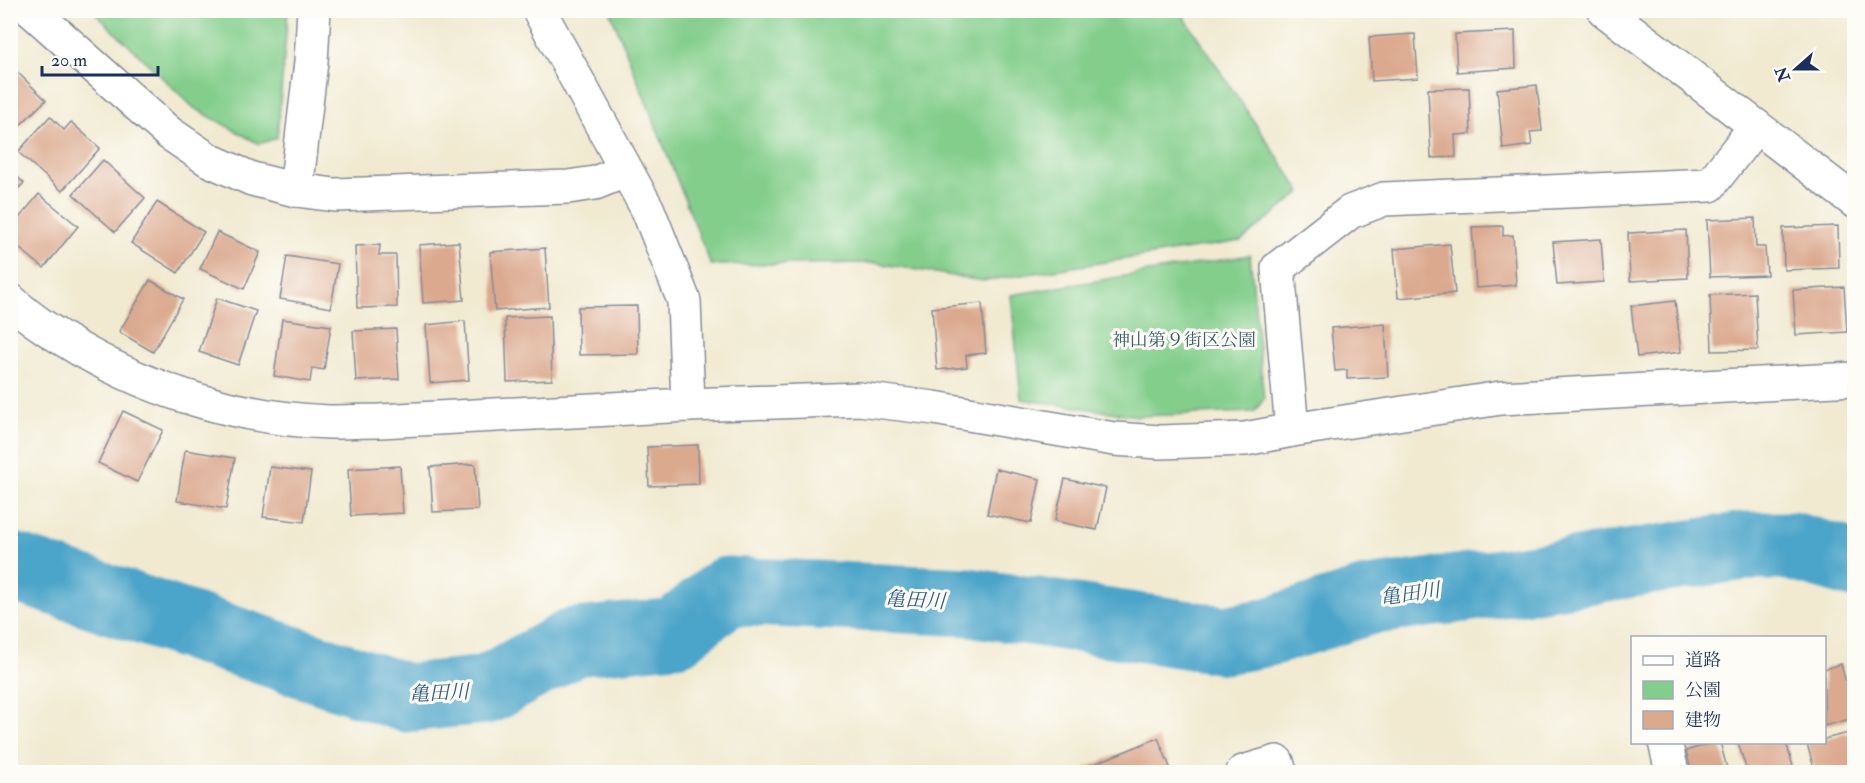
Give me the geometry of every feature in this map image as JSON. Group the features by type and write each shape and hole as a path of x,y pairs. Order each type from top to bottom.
{"street":[{"path":"30,10 169,132 209,160 252,179 296,190 335,195 567,187 595,183 625,171"},
{"path":"296,190 311,62 314,10"},
{"path":"539,10 648,210 684,301 688,405"},
{"path":"1604,10 1854,201"},
{"path":"1292,430 1278,268 1350,212 1384,199 1710,185 1756,126"},
{"path":"10,300 59,337 135,377 218,406 264,415 327,422 859,399 934,408 1114,439 1160,442 1245,439 1501,398 1854,379"},
{"path":"1665,744 1672,772"},
{"path":"1243,772 1277,762 1280,772"}],"green space":[{"path":"93,11 288,11 277,138 259,144 194,108"},
{"path":"610,11 1180,11 1301,192 1241,241 983,281 877,263 711,265"},
{"name":"神山第９街区公園","path":"1250,255 1264,399 1254,412 1138,416 1021,399 1011,295"}],"building":[{"path":"1515,31 1516,68 1457,72 1455,34"},
{"path":"1415,34 1418,78 1372,81 1369,37"},
{"path":"13,68 46,100 10,135 10,71"},
{"path":"1537,85 1542,131 1530,132 1532,145 1503,149 1497,89"},
{"path":"1469,88 1471,134 1455,135 1456,157 1431,158 1428,89"},
{"path":"50,116 64,130 71,122 100,148 62,191 18,152"},
{"path":"103,160 145,198 115,232 73,194"},
{"path":"10,170 24,183 10,197"},
{"path":"39,194 78,226 44,268 10,241 10,229"},
{"path":"157,202 204,232 178,273 131,243"},
{"path":"1755,218 1756,247 1765,247 1767,275 1710,277 1707,220"},
{"path":"1503,226 1503,236 1513,235 1516,285 1476,288 1472,227"},
{"path":"1838,226 1839,268 1784,270 1783,228"},
{"path":"1686,230 1688,278 1630,281 1628,233"},
{"path":"217,232 260,252 244,289 200,269"},
{"path":"1601,239 1604,282 1557,285 1553,242"},
{"path":"459,242 464,300 423,303 419,245"},
{"path":"1450,244 1455,293 1398,298 1394,249"},
{"path":"380,245 379,255 396,255 397,307 357,308 355,246"},
{"path":"545,248 549,307 495,311 490,252"},
{"path":"287,256 338,264 331,308 280,299"},
{"path":"150,280 183,299 153,352 119,332"},
{"path":"1844,287 1847,332 1796,335 1793,290"},
{"path":"1755,293 1758,350 1712,351 1710,295"},
{"path":"217,298 256,311 238,365 199,352"},
{"path":"1675,301 1681,352 1637,357 1631,306"},
{"path":"982,303 986,353 966,355 967,367 937,370 932,308"},
{"path":"637,306 638,354 579,355 578,307"},
{"path":"550,316 552,380 507,382 505,318"},
{"path":"282,319 331,326 324,370 312,368 310,382 274,376"},
{"path":"465,321 469,380 430,383 426,325"},
{"path":"1385,324 1388,377 1347,379 1347,370 1335,371 1331,328"},
{"path":"396,329 399,379 356,381 353,331"},
{"path":"123,411 163,430 137,482 98,463"},
{"path":"698,445 699,484 649,486 647,447"},
{"path":"185,450 235,458 226,509 177,501"},
{"path":"475,464 478,510 433,512 430,467"},
{"path":"400,466 403,513 351,516 348,469"},
{"path":"270,467 311,472 304,522 263,517"},
{"path":"996,469 1040,479 1031,523 987,514"},
{"path":"1065,479 1106,488 1097,530 1055,521"},
{"path":"1841,664 1854,718 1826,725 1826,668"},
{"path":"1853,732 1854,772 1815,772 1807,744 1826,744 1826,739"},
{"path":"1158,738 1172,772 1086,772 1084,768"},
{"path":"1709,744 1721,744 1728,772 1692,772 1686,751"},
{"path":"1739,744 1787,744 1794,770 1747,772"},
{"path":"532,768 532,772 503,772 503,769"}],"waterway":[{"name":"亀田川","path":"10,566 406,698 486,690 574,642 676,632 727,591 969,602 1224,640 1269,632 1367,601 1744,546 1791,546 1854,564"}]}
